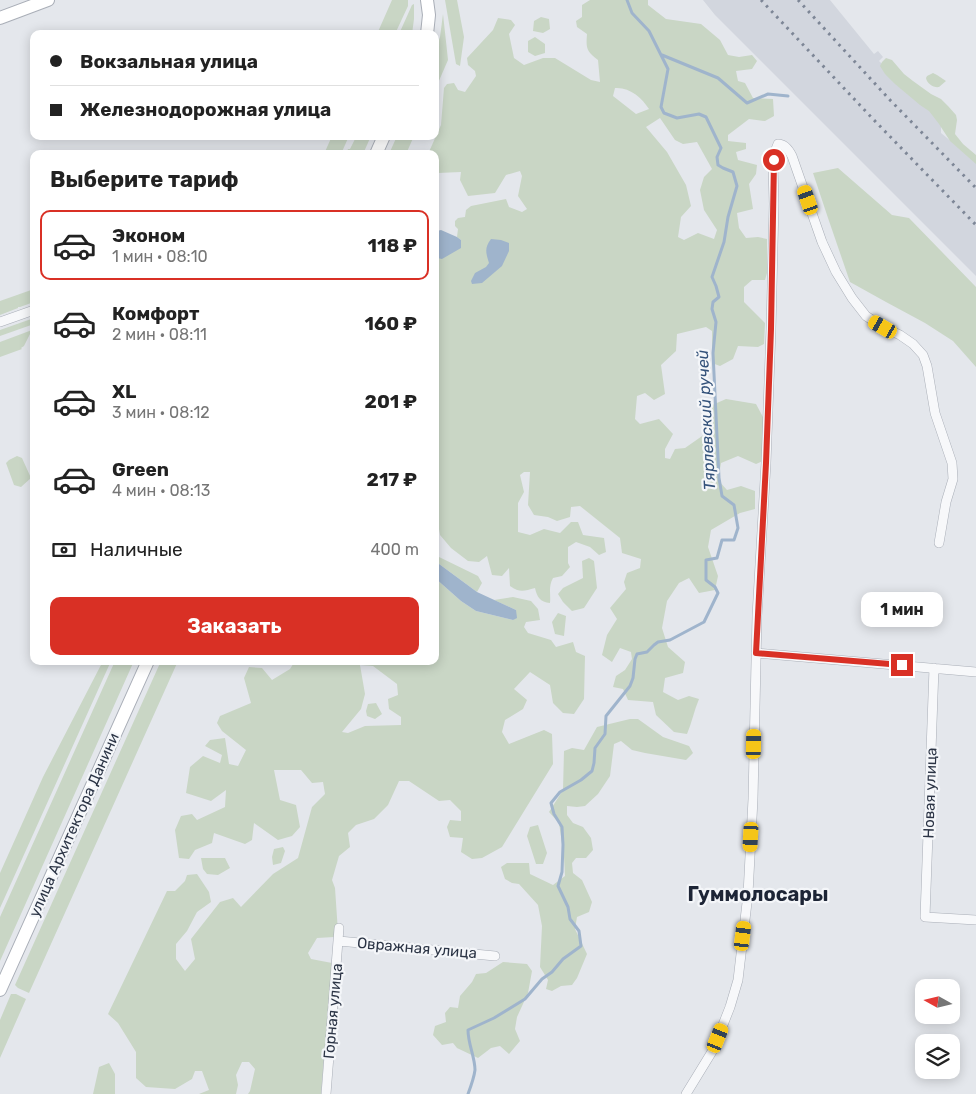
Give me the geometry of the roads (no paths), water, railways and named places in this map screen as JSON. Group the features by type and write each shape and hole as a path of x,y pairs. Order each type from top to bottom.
{"street":[{"path":"0,18 48,0"},
{"path":"427,0 429,14 427,30"},
{"path":"686,1094 713,1050 730,1007 738,980 748,894 753,799 756,653 771,329 773,166 778,144 790,151 822,242 836,272 852,298 866,316 900,335 913,344 923,355 927,366 935,412 952,463 953,479 946,502 939,543"},
{"path":"0,322 30,311"},
{"path":"756,653 976,672"},
{"name":"улица Архитектора Данини","path":"0,990 146,665"},
{"name":"Новая улица","path":"934,668 926,917 976,920"},
{"name":"Горная улица","path":"326,1094 339,928"},
{"name":"Овражная улица","path":"339,941 495,956"}],"water":[{"path":"439,230 461,240 461,248 442,259 439,258"},
{"path":"491,239 509,243 509,251 502,266 482,283 472,284 471,281 475,273 486,267 489,263 486,251"},
{"path":"439,564 477,592 516,610 517,618 513,620 476,611 461,601 439,582"}],"waterway":[{"name":"Тярлевский ручей","path":"468,1094 475,1070 468,1030 494,1018 525,999 563,959 581,946 579,931 570,919 568,907 558,886 562,872 562,827 554,814 551,803 560,792 592,771 595,748 605,734 606,716 630,686 637,654 647,652 658,642 670,640 704,622 718,593 715,587 706,580 706,560 717,558 722,540 734,540 738,528 734,505 722,496 719,478 713,353 716,322 712,309 713,302 719,297 712,277 724,242 728,217 737,186 733,172 718,165 717,157 721,148 706,117 699,114 677,118 664,113 661,107 668,69 649,31 632,13 627,0"},
{"path":"662,55 718,78 747,103 768,94 788,96"}],"railway":[{"path":"761,0 976,225"},
{"path":"798,0 890,100 976,188"}],"district":[{"name":"Гуммолосары","path":"758,894"}]}
